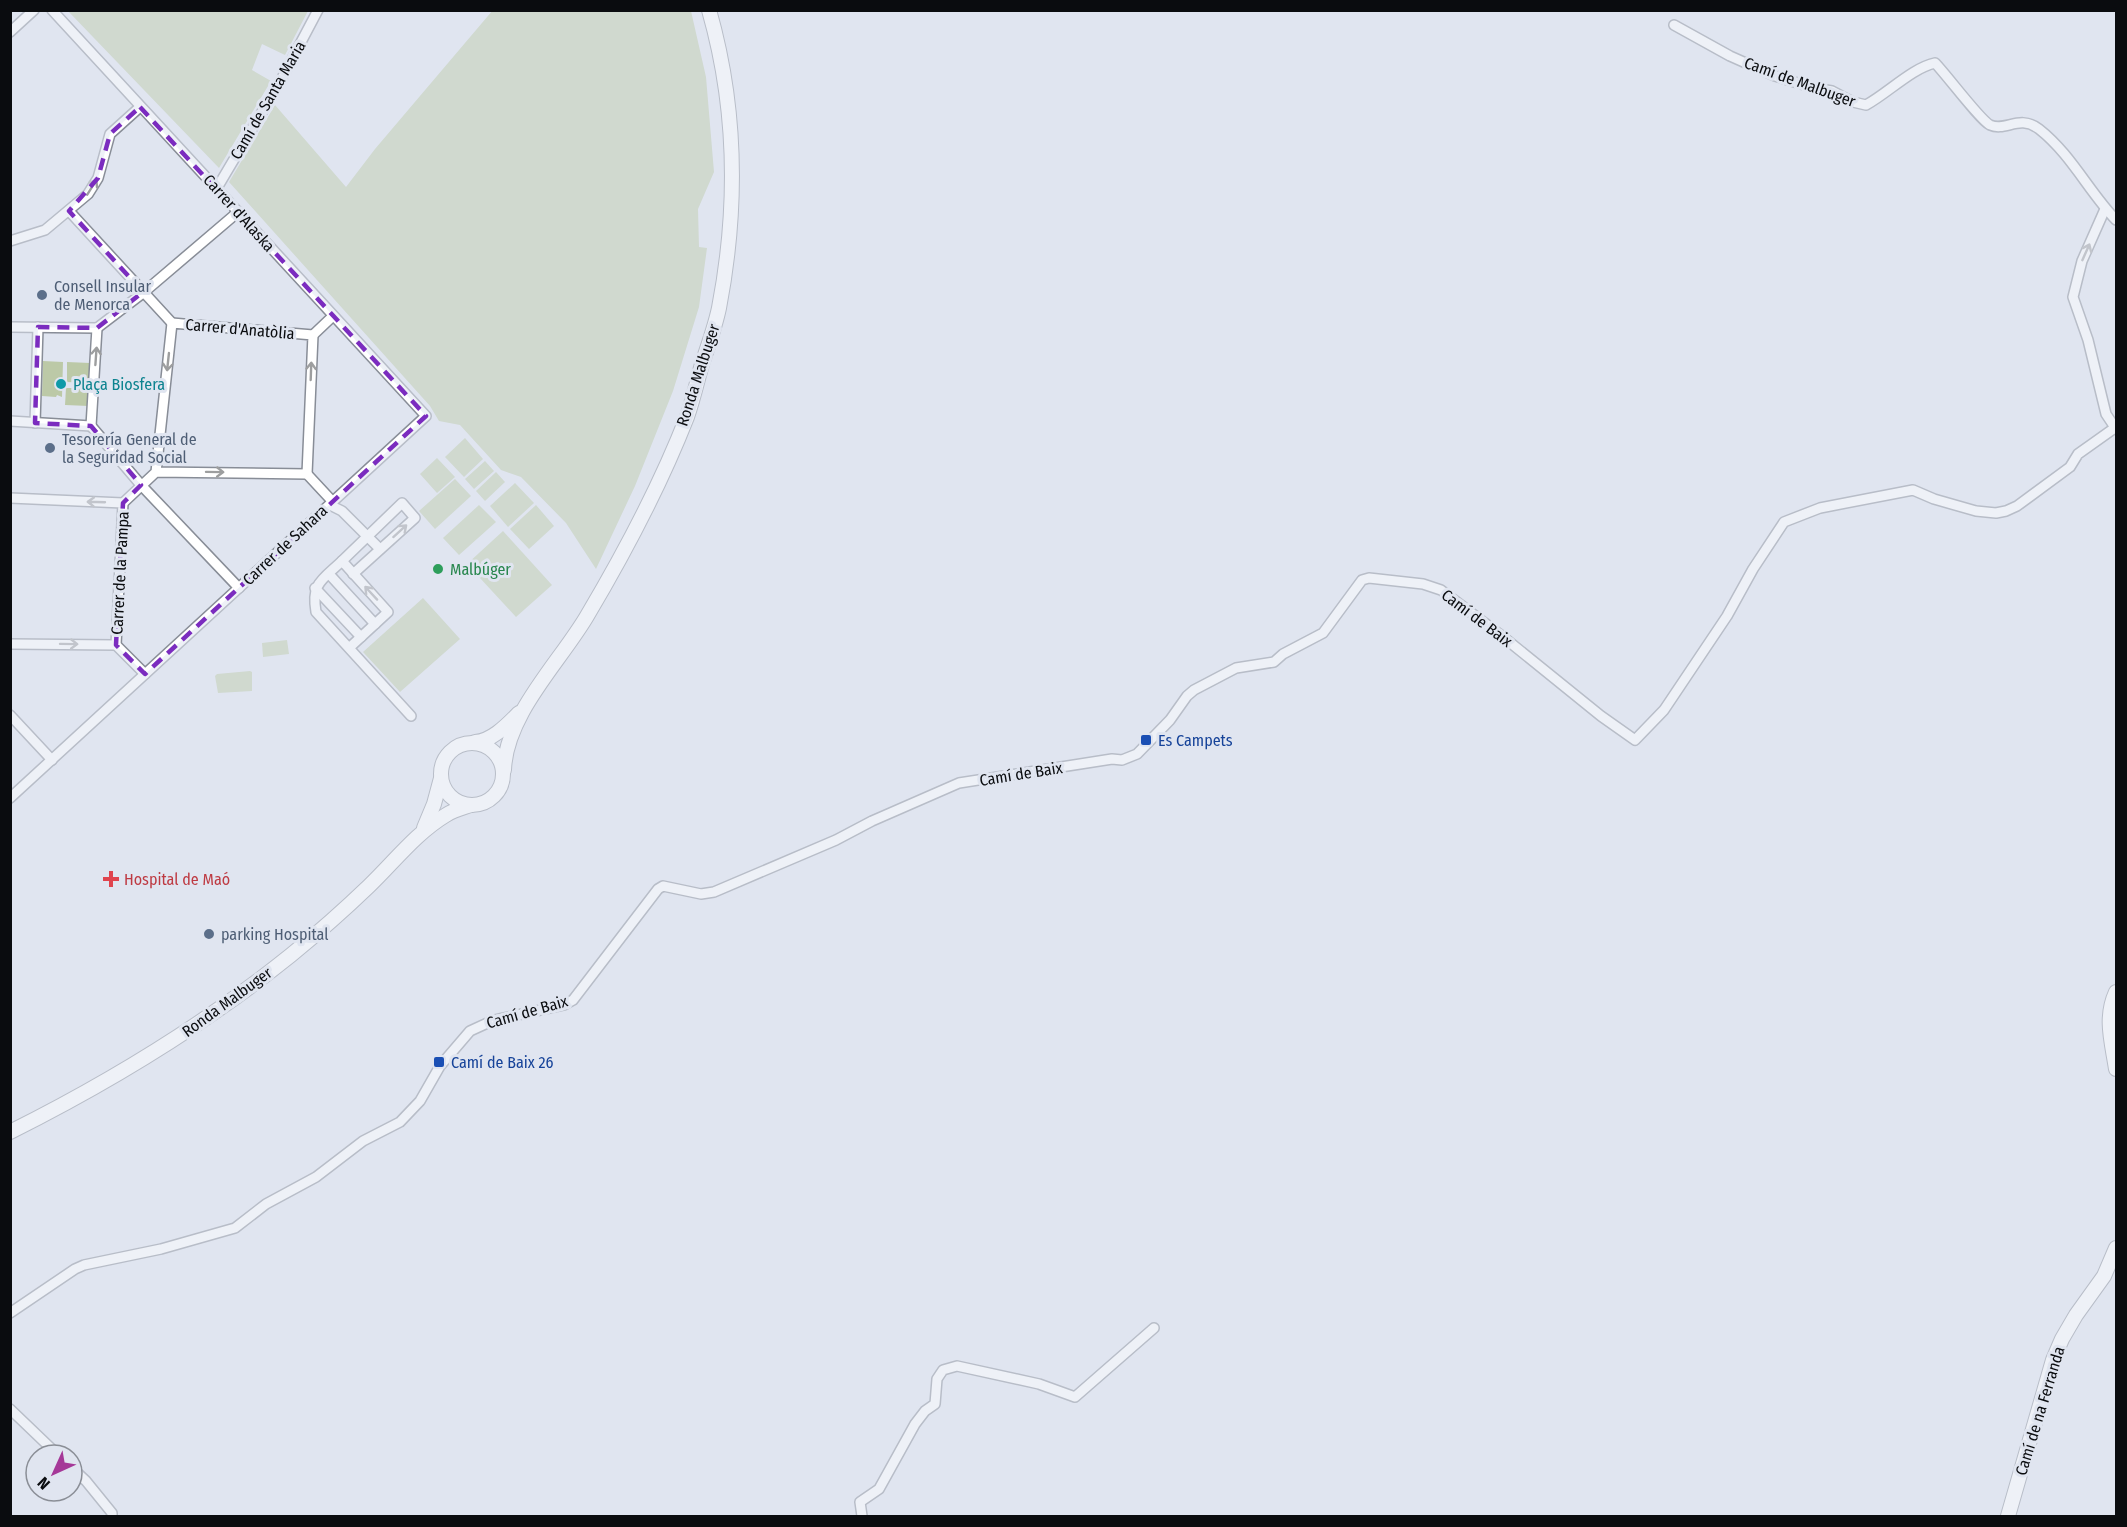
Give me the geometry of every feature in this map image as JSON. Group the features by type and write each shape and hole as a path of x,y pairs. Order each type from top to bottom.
{"street":[{"path":"10,32 34,10"},
{"name":"Carrer d'Alaska","path":"52,10 426,416"},
{"name":"Camí de Santa Maria","path":"217,188 281,80 318,10"},
{"name":"Ronda Malbuger","path":"504,770 508,746 528,703 586,617 648,506 687,416 719,309 733,196 727,93 709,10"},
{"name":"Camí de Malbuger","path":"1674,25 1730,56 1775,76 1832,91 1853,102 1866,105 1880,98 1926,65 1935,63 1981,118 1991,125 2002,126 2021,121 2037,128 2067,156 2105,209"},
{"path":"10,241 45,230 88,194 98,177 110,134 140,106"},
{"path":"2116,220 2105,209 2082,261 2073,297 2088,340 2106,414 2116,428"},
{"path":"69,211 172,323"},
{"path":"10,327 97,328 238,212"},
{"name":"Carrer d'Anatòlia","path":"307,474 313,335 333,316"},
{"name":"Carrer d'Anatòlia","path":"156,472 172,323 313,335"},
{"path":"35,423 38,327"},
{"path":"97,328 91,426 141,485 239,588"},
{"name":"Carrer de Sahara","path":"10,798 426,416"},
{"path":"10,421 91,426"},
{"name":"Camí de Baix","path":"10,1313 84,1265 161,1249 235,1228 266,1204 316,1177 363,1141 400,1122 420,1101 440,1066 470,1031 494,1020 564,1005 573,1000 658,889 663,886 701,894 714,892 836,840 872,821 959,783 1112,759 1128,759 1137,754 1150,741 1194,690 1236,668 1274,662 1323,633 1344,601 1362,580 1369,578 1423,584 1441,590 1601,716 1635,740 1664,710 1727,616 1753,569 1784,522 1820,508 1913,490 1965,509 1996,513 2017,506 2070,467 2078,454 2116,428"},
{"path":"141,485 156,472 307,474 380,549"},
{"name":"Carrer de la Pampa","path":"10,644 116,645 123,503 141,485"},
{"name":"Carrer de la Pampa","path":"10,498 123,503"},
{"path":"353,574 415,518 402,503 315,588 314,598 316,612 411,716"},
{"path":"342,561 388,612 348,648"},
{"path":"329,574 375,624"},
{"path":"315,588 361,636"},
{"path":"116,645 145,674"},
{"name":"Ronda Malbuger","path":"475,742 481,742 501,730 528,703"},
{"path":"10,715 52,760"},
{"path":"475,742 491,748 497,754 504,770 502,785 493,798 479,805 463,804 450,796 445,790 441,777 444,761 451,750 462,744 475,742"},
{"name":"Ronda Malbuger","path":"418,837 431,814 441,777"},
{"name":"Ronda Malbuger","path":"10,1132 135,1065 232,1001 292,954 334,917 418,837 446,815 471,805"},
{"path":"2116,992 2110,1009 2109,1028 2116,1069"},
{"name":"Camí de na Ferranda","path":"2008,1516 2053,1360 2076,1315 2104,1276 2116,1248"},
{"path":"862,1516 860,1503 879,1489 915,1424 925,1411 935,1404 937,1379 943,1370 957,1366 1039,1384 1075,1397 1154,1328"},
{"path":"10,1409 45,1443"},
{"path":"84,1479 112,1513 112,1516"}],"highlighted area":[{"path":"140,107 426,416 145,674 116,645 123,503 141,485 91,426 35,423 38,327 97,328 143,292 69,211 98,178 110,134"}],"green space":[{"path":"493,10 691,11 706,77 714,172 698,209 699,247 707,248 699,307 673,391 635,486 596,569 566,523 521,477 501,470 460,425 439,421 430,406 229,182 275,105 346,187 375,149"},
{"path":"68,11 308,11 285,55 262,44 252,70 271,81 219,168"},
{"path":"43,361 63,362 62,397 42,396"},
{"path":"67,362 90,363 89,383 67,382"},
{"path":"66,388 89,388 89,406 65,405"},
{"path":"465,438 483,459 464,477 445,457"},
{"path":"437,458 455,477 437,493 420,474"},
{"path":"485,461 494,471 474,489 465,479"},
{"path":"496,472 505,482 485,501 476,491"},
{"path":"455,479 471,496 435,529 419,511"},
{"path":"515,483 534,503 508,527 490,506"},
{"path":"479,505 496,522 459,555 443,538"},
{"path":"536,505 554,526 529,549 510,529"},
{"path":"503,531 552,585 516,617 467,564"},
{"path":"423,598 460,639 400,692 363,652"},
{"path":"287,640 289,654 263,657 262,643"},
{"path":"252,672 252,691 218,693 215,676 217,674"}],"place":[{"name":"Consell Insular de Menorca","path":"42,295"},
{"name":"Plaça Biosfera","path":"61,384"},
{"name":"Tesorería General de la Seguridad Social","path":"50,448"},
{"name":"Malbúger","path":"438,569"},
{"name":"Es Campets","path":"1146,740"},
{"name":"Hospital de Maó","path":"111,879"},
{"name":"parking Hospital","path":"209,934"},
{"name":"Camí de Baix 26","path":"439,1062"}]}
